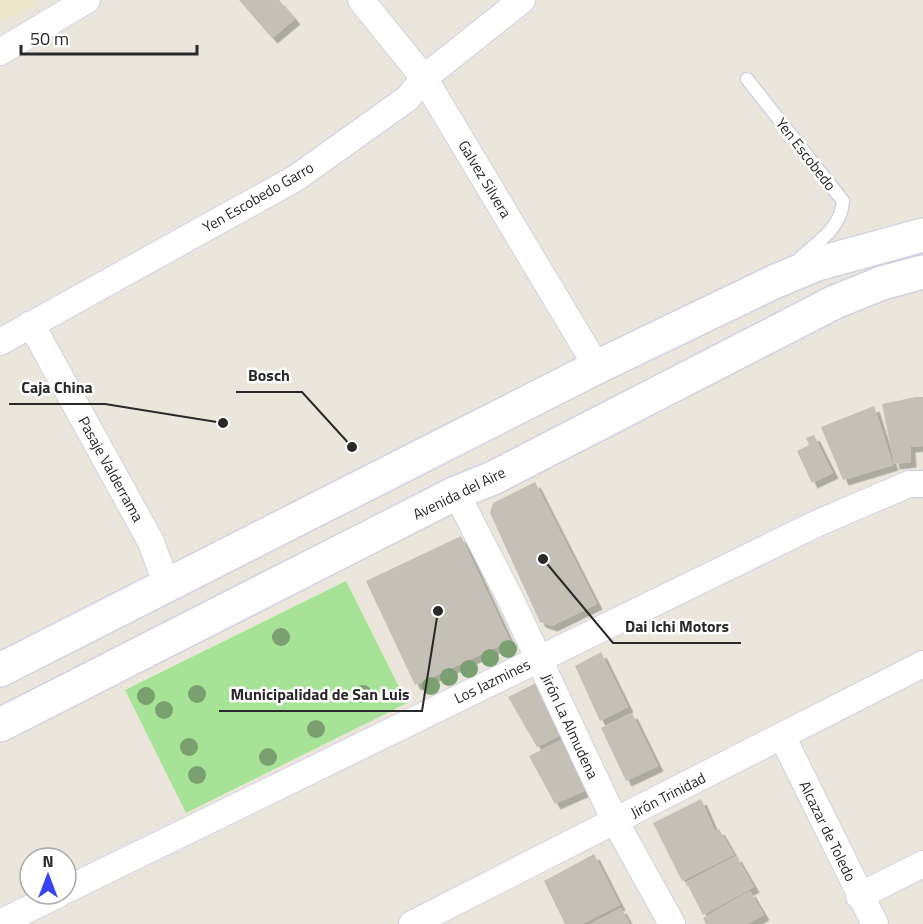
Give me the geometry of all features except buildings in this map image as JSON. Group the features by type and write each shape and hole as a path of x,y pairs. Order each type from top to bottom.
{"main road":[{"path":"0,670 597,367 776,280 817,264 923,235"},
{"name":"Avenida del Aire","path":"0,725 456,493 493,478 834,302 882,283 923,272"},
{"path":"882,283 923,281"},
{"path":"558,443 575,420 602,398 604,385 597,367"},
{"path":"174,581 182,608 189,616 203,623"}],"street":[{"path":"0,52 62,7 87,0"},
{"name":"Galvez Silvera","path":"361,0 424,78 597,367"},
{"name":"Yen Escobedo Garro","path":"0,342 296,178 408,98 424,78 522,0"},
{"name":"Pasaje Valderrama","path":"31,324 174,581"},
{"name":"Los Jazmines","path":"78,884 818,523 909,484 923,484"},
{"name":"Jirón La Almudena","path":"456,493 510,598 615,821 672,924"},
{"name":"Jirón Trinidad","path":"412,924 783,738 923,664"},
{"name":"Alcazar de Toledo","path":"783,738 859,896 875,924"},
{"path":"859,896 923,864"},
{"path":"0,923 35,906"}],"lane":[{"name":"Yen Escobedo","path":"747,79 843,201 842,215 835,226 776,280"}],"shaded area":[{"path":"0,0 34,0 36,3 3,20 0,14"}],"green space":[{"path":"346,581 407,703 186,813 125,690"}],"place":[{"name":"Caja China","path":"223,423"},
{"name":"Bosch","path":"352,447"},
{"name":"Dai Ichi Motors","path":"543,559"},
{"name":"Municipalidad de San Luis","path":"438,611"}]}
